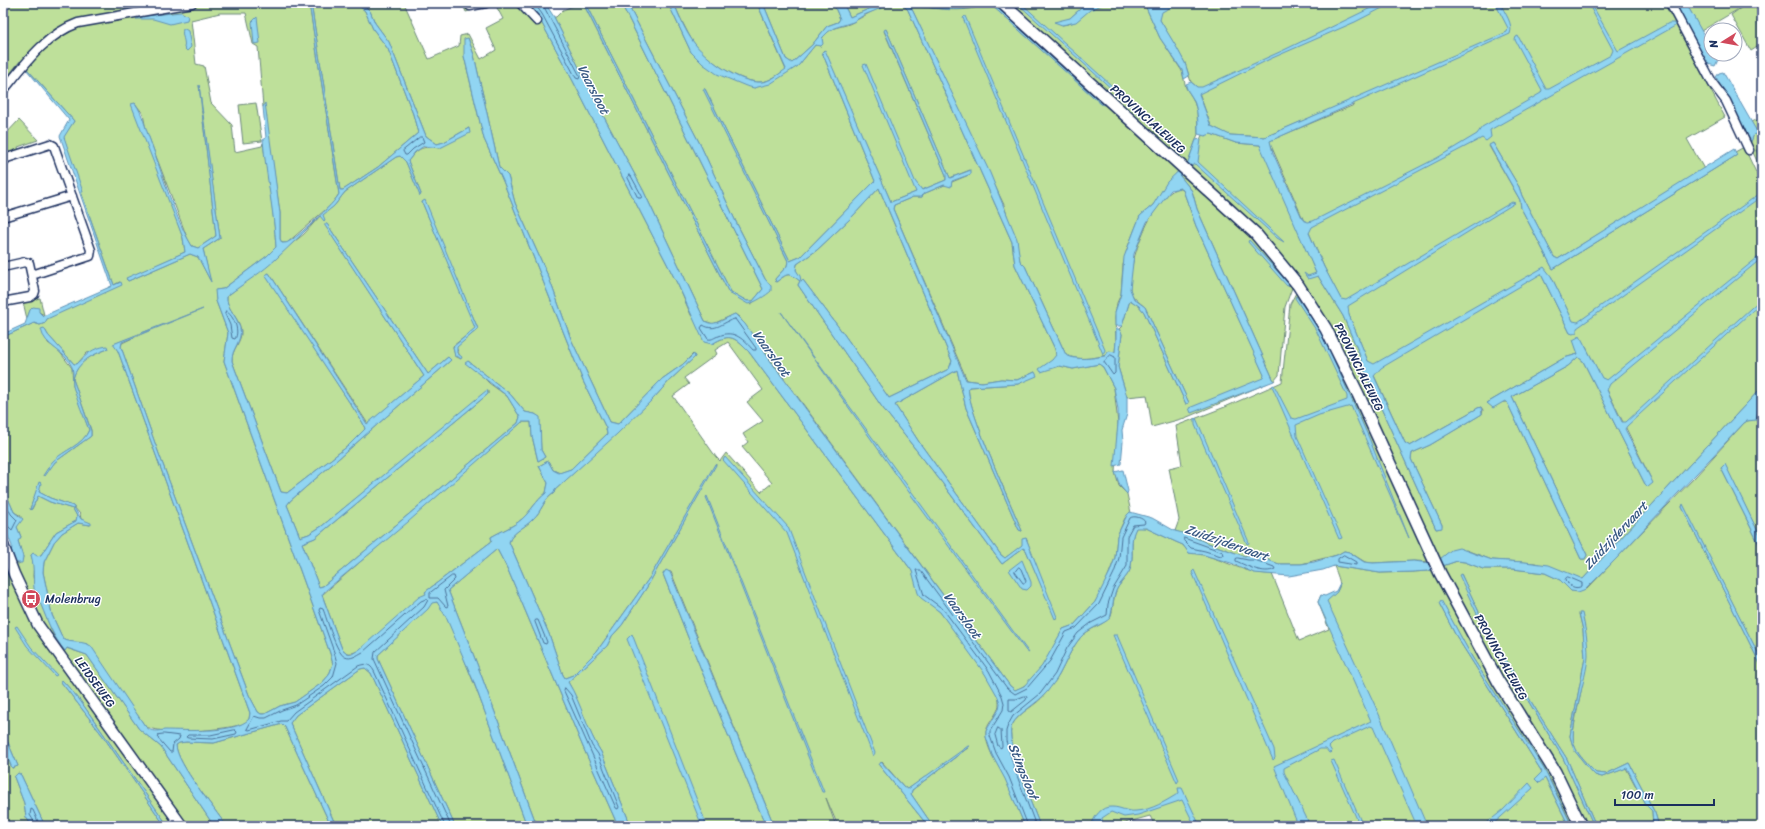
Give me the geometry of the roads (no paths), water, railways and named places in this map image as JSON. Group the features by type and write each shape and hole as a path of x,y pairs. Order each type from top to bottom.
{"main road":[{"name":"PROVINCIALEWEG","path":"1002,3 1255,234 1298,285 1326,329 1358,394 1440,573 1498,681 1555,772 1581,826"}],"street":[{"path":"3,91 45,42 70,26 78,23 192,3"},
{"path":"468,3 470,6 486,3"},
{"path":"520,3 538,21"},
{"path":"1670,3 1714,84 1726,101 1749,150"},
{"path":"4,158 50,144 54,146 91,250 90,256 32,275"},
{"path":"3,216 72,196"},
{"path":"3,267 25,262 29,264 35,291 30,297 22,297 3,302"},
{"name":"LEIDSEWEG","path":"5,551 38,626 182,826"}],"water":[{"path":"309,3 311,3 340,190 343,190 378,167 418,133 413,114 388,49 373,29 365,11 356,3 362,3 370,11 375,23 389,42 426,136 437,144 444,142 469,128 470,133 440,148 424,146 415,152 408,161 421,194 420,196 406,162 400,156 396,157 345,192 334,206 323,215 324,221 320,216 272,263 227,296 228,304 240,328 240,337 233,353 232,361 281,492 287,493 348,446 365,429 363,423 265,275 269,273 367,424 424,376 324,224 327,224 428,374 448,357 451,360 290,501 287,505 300,537 309,534 322,526 487,390 488,394 315,538 302,543 319,587 323,586 518,423 520,417 507,396 465,363 468,361 510,394 525,412 535,414 540,417 541,450 545,457 538,461 532,436 531,422 522,422 408,522 325,591 322,595 342,649 347,653 352,654 360,649 419,597 426,594 425,592 492,541 491,537 511,527 522,519 546,493 548,483 539,466 548,461 553,470 559,473 571,469 607,434 606,428 583,381 503,181 484,139 464,56 464,39 468,38 474,55 499,167 508,176 515,203 549,278 571,339 610,422 618,424 662,379 682,365 694,354 695,357 670,380 653,399 555,490 536,516 516,532 509,542 549,634 565,678 573,675 597,651 650,577 715,464 716,465 647,587 622,625 612,636 607,646 568,682 601,752 631,826 618,826 508,570 497,549 448,590 537,826 527,826 473,680 446,617 437,602 432,603 428,609 378,655 378,659 455,826 442,826 371,673 365,668 360,669 296,715 290,723 336,826 331,826 285,727 282,724 214,743 186,742 176,745 178,753 189,775 226,826 214,826 161,747 139,729 87,655 67,648 65,651 61,646 51,629 40,602 35,594 31,555 33,553 37,556 41,555 56,532 76,521 77,516 73,509 50,502 38,496 31,510 30,509 39,482 41,483 39,492 50,498 73,506 81,519 91,523 91,525 78,523 62,533 54,542 44,562 43,572 52,615 63,639 88,644 91,646 145,726 150,730 221,729 242,724 249,719 250,713 118,351 113,344 203,309 122,342 121,347 156,446 249,695 258,712 265,714 280,706 295,702 322,683 329,675 333,664 330,653 224,361 228,333 216,301 215,290 223,289 267,256 276,247 274,220 263,140 266,138 263,107 265,103 280,213 280,239 282,243 293,239 307,227 331,205 339,194"},
{"path":"528,3 545,3 554,17 598,106 643,190 705,321 709,323 717,323 735,314 745,324 772,363 1010,686 1015,690 1024,686 1042,666 1063,629 1074,625 1095,602 1110,572 1115,558 1117,536 1127,515 1130,512 1152,518 1175,531 1187,534 1244,556 1254,555 1279,564 1301,564 1314,562 1337,555 1344,551 1349,552 1364,562 1414,561 1429,563 1440,559 1451,550 1459,548 1492,560 1549,565 1583,579 1762,387 1762,404 1758,410 1756,420 1747,421 1744,423 1616,559 1586,589 1578,592 1571,591 1560,580 1545,573 1513,569 1483,569 1465,562 1457,561 1428,571 1413,572 1380,573 1334,566 1323,570 1289,576 1254,573 1231,563 1204,555 1189,553 1183,545 1146,528 1136,528 1132,542 1132,561 1130,569 1127,576 1116,591 1110,618 1080,638 1071,651 1058,677 1047,692 1019,716 1012,725 1012,745 1015,759 1040,826 1025,826 1005,779 992,755 986,737 986,731 999,709 1000,703 985,674 940,612 921,598 918,593 912,571 749,352 740,343 732,338 724,338 712,344 704,342 678,285 573,81 538,16"},
{"path":"583,3 585,3 731,292 747,301 753,301 763,289 621,3 627,3 700,144 736,222 765,279 771,286 771,291 767,295 748,304 729,293"},
{"path":"668,3 674,3 680,19 695,44 716,64 744,79 753,82 762,82 772,79 786,69 757,3 763,3 786,59 792,63 812,45 827,26 838,22 840,19 833,3 843,3 850,17 883,3 894,3 864,15 853,22 834,28 822,38 823,44 821,46 815,45 798,66 770,84 754,88 717,74 703,64 691,52"},
{"path":"901,3 909,3 990,173 1017,239 1020,261 1025,266 1066,355 1075,358 1105,356 1109,351 1115,352 1116,329 1119,329 1122,334 1118,367 1127,397 1127,414 1122,430 1123,442 1121,464 1114,466 1118,410 1114,388 1103,367 1099,364 1073,369 1060,366 1041,372 1039,369 1052,360 1056,355 1055,349 1015,265 1012,242 908,10"},
{"path":"916,3 968,8 989,3 971,8 953,9 917,6"},
{"path":"989,3 992,3 1104,105 1101,104"},
{"path":"1017,3 1021,3 1181,149 1179,150"},
{"path":"1087,3 1106,3 1090,10 1076,22 1062,25 1054,22 1070,18"},
{"path":"1144,3 1154,3 1160,6 1169,3 1179,3 1162,12 1160,20 1185,63 1189,76 1184,79 1182,70 1160,38"},
{"path":"1381,3 1392,3 1355,22 1270,59 1199,94 1211,126 1230,135 1265,137 1507,32 1508,28 1495,3 1500,3 1510,22 1510,34 1270,141 1273,153 1303,220 1308,222 1313,221 1437,158 1477,134 1482,127 1541,93 1542,90 1515,40 1516,37 1518,36 1546,89 1549,89 1611,55 1613,50 1588,3 1591,3 1618,51 1669,23 1674,23 1675,26 1490,130 1491,137 1486,141 1482,138 1312,227 1309,233 1324,267 1341,299 1346,300 1512,202 1515,203 1348,306 1349,315 1368,361 1374,364 1544,267 1551,276 1573,321 1578,322 1762,192 1762,196 1577,328 1577,332 1573,334 1570,333 1541,274 1381,368 1374,376 1405,443 1410,446 1481,407 1482,414 1430,445 1412,453 1411,459 1442,525 1442,528 1436,529 1366,375 1359,353 1343,316 1318,276 1308,279 1304,273 1308,276 1316,273 1260,145 1236,143 1211,134 1205,136 1198,134 1196,107 1186,86 1186,84 1191,82 1197,87 1202,87 1284,50"},
{"path":"1675,3 1686,3 1703,34 1703,55"},
{"path":"181,12 188,16 187,20 170,24 153,19 136,19 145,16"},
{"path":"965,16 1105,350 1103,354 963,18"},
{"path":"257,17 260,43 254,44 252,22"},
{"path":"183,29 188,31 191,47 187,51 184,48"},
{"path":"886,29 950,178 971,170 971,174 952,181 951,187 944,185 923,194 922,197 913,197 894,205 893,209 966,380 982,382 1001,379 1017,380 1035,372 1037,376 1018,384 969,387 969,396 981,433 1022,531 1019,530 966,408 957,370 895,405 919,442 1001,555 1005,558 1022,545 1022,539 1026,538 1057,617 1055,619 1026,550 1023,548 1002,564 940,480 882,407 798,285 800,281 793,276 786,275 776,282 775,279 787,266 788,261 703,89 705,89 790,261 800,257 875,181 822,52 825,50 891,202 916,192 863,65 866,64 915,181 922,190 946,180 946,175 884,30","holes":["879,188 952,361 949,369 889,398 843,333 803,280 801,281 796,270 797,264 817,250 851,218"]},
{"path":"1707,62 1717,62 1715,66 1708,64"},
{"path":"26,69 74,121 64,137 83,192 81,192 114,285 121,282 122,285 47,319 45,323 40,325 34,323 3,337 3,334 25,324 30,310 33,307 39,308 39,312 43,316 112,286 60,136 69,120"},
{"path":"1723,72 1760,137 1754,134 1751,142 1716,77 1719,73"},
{"path":"199,85 220,238 203,249 211,282 198,257 190,254 128,281 126,278 185,252 183,238 131,104 135,103 140,112 174,208 192,246 198,248 216,236"},
{"path":"1201,139 1198,162 1284,242 1277,238 1195,164 1189,167 1180,176 1192,191 1197,209 1274,381 1191,413 1189,408 1263,378 1264,375 1196,226 1183,190 1180,188 1171,190 1147,222 1134,254 1130,289 1134,299 1145,307 1189,403 1186,404 1144,312 1139,306 1130,300 1122,326 1115,326 1115,312 1121,294 1124,257 1140,216 1153,205 1167,182 1188,162 1196,140"},
{"path":"1493,143 1519,187 1522,196 1554,257 1558,259 1734,149 1737,155 1553,269 1521,208 1520,200 1489,145"},
{"path":"425,200 478,329 457,347 457,353 462,357 461,359 457,356 455,357 453,347 475,328 422,202"},
{"path":"1249,240 1290,285 1287,286 1248,242"},
{"path":"1762,254 1762,258 1610,384 1607,390 1622,422 1626,422 1762,298 1762,302 1625,429 1653,483 1648,487 1645,484 1583,361 1578,357 1568,366 1512,397 1587,555 1585,559 1581,559 1507,402 1505,401 1493,408 1487,403 1564,358 1578,354 1573,340 1580,336 1602,378 1607,380"},
{"path":"1296,296 1320,329 1369,438 1409,538 1351,406 1319,415 1296,425 1297,436 1342,538 1339,539 1272,386 1274,385 1291,418 1296,419 1347,400 1347,396 1316,330 1295,298"},
{"path":"781,312 1029,653 1026,651 903,484"},
{"path":"44,328 48,335 74,364 77,364 93,350 107,346 108,349 91,356 82,363 73,379 73,371 69,361 46,340 41,329"},
{"path":"73,379 91,431 91,436 55,462 45,476 44,474 50,464 57,457 78,444 89,430 73,386"},
{"path":"1196,418 1248,540 1249,543 1247,544 1195,425"},
{"path":"725,457 788,527 875,753 873,756 787,533 723,460"},
{"path":"1725,464 1762,540 1762,550 1721,468"},
{"path":"1123,470 1128,491 1127,494 1120,486 1115,472"},
{"path":"3,487 14,512 23,519 17,527 21,537 18,541 23,557 22,563 13,563 3,578 3,565 11,554 12,546 3,524"},
{"path":"707,496 824,792 822,792 706,497"},
{"path":"1683,504 1762,661 1762,668 1682,507"},
{"path":"1022,560 1031,582 1031,586 1027,590 1022,589 1009,570"},
{"path":"666,570 670,572 773,823 766,826 663,574"},
{"path":"1194,570 1274,749 1275,758 1273,760 1192,572"},
{"path":"1461,574 1486,627 1567,759 1596,826 1594,826 1563,758 1482,625 1459,575"},
{"path":"1340,583 1337,592 1327,601 1378,712 1427,826 1417,826 1373,727 1370,726 1333,743 1329,747 1332,752 1329,753 1326,749 1320,749 1284,768 1284,772 1308,821 1298,825 1274,766 1371,721 1318,602 1321,595 1325,596 1336,591"},
{"path":"1441,600 1472,657 1544,769 1572,826 1569,826 1545,778 1539,783 1535,779 1542,772 1455,634 1439,603"},
{"path":"1579,613 1582,613 1587,639 1588,656 1574,726 1573,736 1575,748 1583,760 1596,773 1606,774 1629,763 1655,813 1659,826 1653,826 1652,811 1646,805 1627,768 1602,777 1595,775 1574,750 1570,736 1585,658 1583,630"},
{"path":"17,626 31,647 57,675 55,676 27,646 15,627"},
{"path":"632,634 707,826 702,826 627,639"},
{"path":"1113,635 1117,635 1179,780 1177,783"},
{"path":"62,680 79,699 168,826 165,826 103,736 61,682"},
{"path":"3,731 18,766 12,768 3,746"},
{"path":"970,746 912,790 911,794 933,826 928,826 879,765 881,762 904,787 908,789"},
{"path":"1334,760 1363,826 1360,826 1331,761"},
{"path":"18,773 21,775 45,826 32,826 26,817 24,803 14,777"},
{"path":"1529,783 1533,788 1491,826 1483,826 1503,810"},
{"path":"1178,788 1182,788 1200,826 1195,826 1182,800 1138,815 1124,817 1111,812 1102,818 1103,826 1091,826 1096,816 1104,808 1115,807 1132,811 1148,809 1159,805 1179,793"}],"place":[{"name":"Molenbrug","path":"31,599"}],"water label":[{"name":"Vaarsloot","path":"594,89"},
{"name":"Vaarsloot","path":"772,353"},
{"name":"Zuidzijdervaart","path":"1615,535"},
{"name":"Zuidzijdervaart","path":"1227,542"},
{"name":"Vaarsloot","path":"963,615"},
{"name":"Stingsloot","path":"1024,771"}]}
